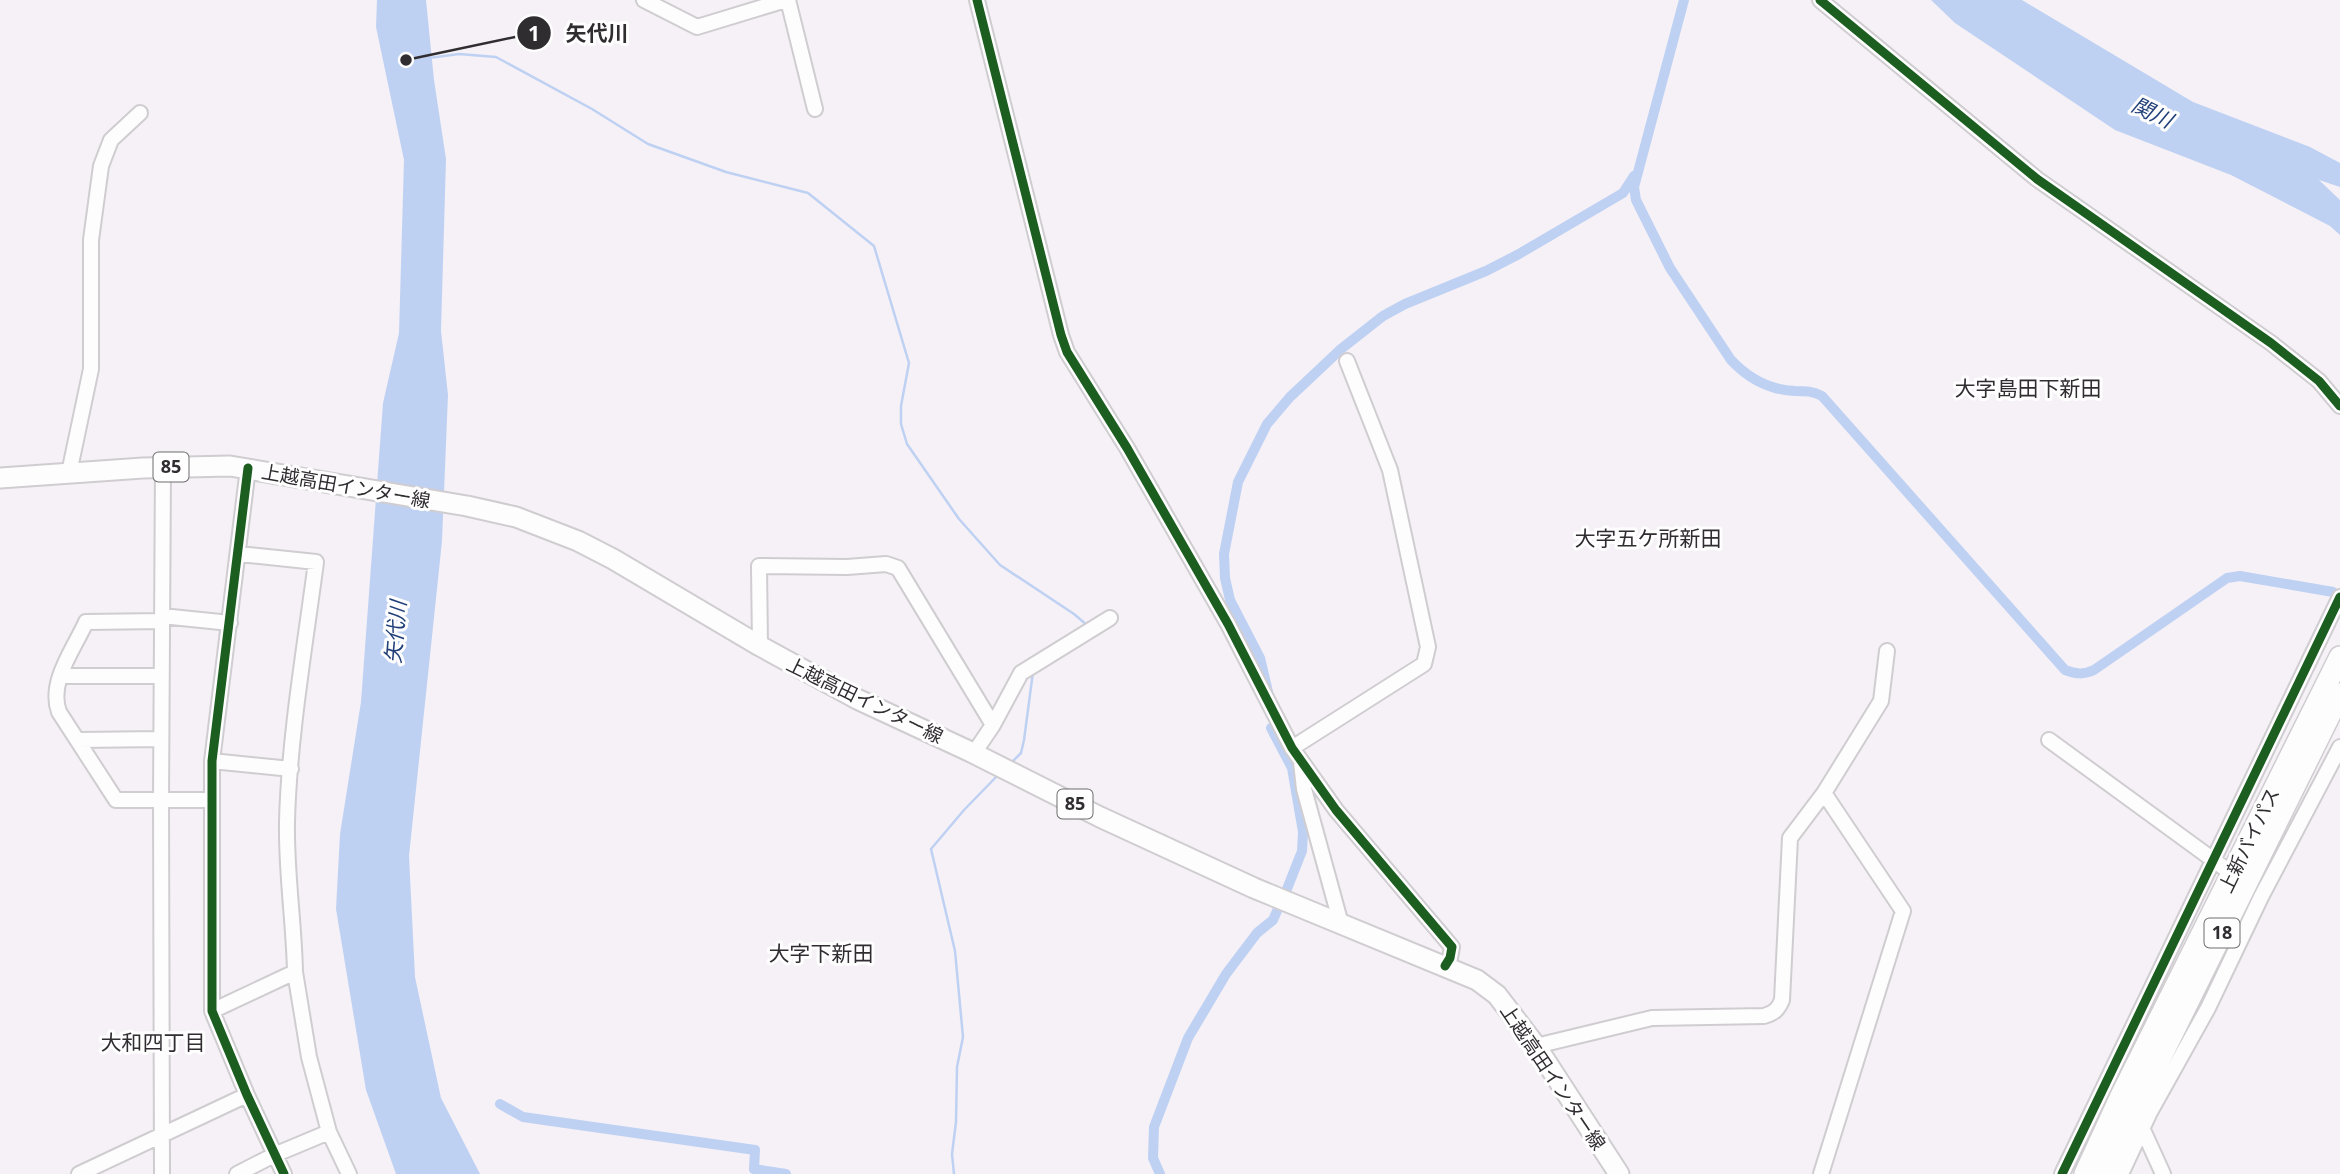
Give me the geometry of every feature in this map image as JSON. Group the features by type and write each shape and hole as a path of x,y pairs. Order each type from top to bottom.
{"highway":[{"name":"上新バイパス","path":"2085,1174 2128,1082 2340,657"},
{"name":"上新バイパス","path":"2106,1174 2139,1101 2340,694"}],"main road":[{"name":"上越高田インター線","path":"0,478 163,467 248,468 467,506 516,517 578,541 857,699 1254,888 1477,980 1497,995 1536,1046 1619,1174"}],"street":[{"path":"644,0 697,27 787,0 815,108"},
{"path":"977,0 1067,352 1127,448 1228,624 1292,748 1336,810 1452,947 1445,966"},
{"path":"1820,0 2037,179 2271,343 2319,382 2340,406"},
{"path":"69,473 91,369 90,240 101,166 111,140 140,113"},
{"path":"1292,748 1424,664 1429,647 1390,470 1347,361"},
{"path":"162,1174 163,467"},
{"path":"248,468 212,761 212,1011 284,1174"},
{"path":"239,554 316,562 291,769 286,851 295,972 309,1057 329,1132 349,1174"},
{"path":"760,646 759,566 847,568 886,564 898,568 993,725"},
{"path":"2062,1174 2218,863 2340,597"},
{"path":"211,800 116,800 59,712 55,701 56,689 86,622 162,618 230,623"},
{"path":"974,753 993,725 1021,673 1110,618"},
{"path":"1536,1046 1652,1018 1763,1016 1778,1009 1782,1000 1790,838 1824,793 1881,701 1887,651"},
{"path":"2305,669 2316,681"},
{"path":"60,676 161,676"},
{"path":"78,740 161,739"},
{"path":"2049,740 2218,863"},
{"path":"2122,1174 2143,1130 2147,1111 2208,1008 2257,894 2340,747"},
{"path":"212,761 291,769"},
{"path":"1301,761 1304,789 1341,924"},
{"path":"1821,1174 1903,911 1824,793"},
{"path":"212,1011 295,972"},
{"path":"79,1174 247,1095"},
{"path":"2143,1130 2163,1174"},
{"path":"237,1174 329,1132"}],"water":[{"path":"377,0 426,0 446,159 441,331 448,395 442,541 409,856 415,977 441,1098 480,1174 396,1174 366,1090 336,909 340,834 361,702 383,403 399,333 404,160 376,27"},
{"name":"関川","path":"1931,0 2022,0 2193,102 2310,147 2340,163 2340,187 2319,180 2340,200 2340,235 2330,226 2231,175 2115,130 1955,23"}],"waterway":[{"path":"1684,0 1634,187 1636,200 1670,268 1731,360 1752,377 1768,385 1822,396 2065,670 2080,673 2094,670 2227,578 2240,576 2333,592"},
{"path":"429,58 459,54 496,57 592,109 648,144 726,172 808,193 874,246 909,363 901,406 901,424 907,444 959,519 1000,565 1088,626"},
{"path":"1269,696 1260,658 1230,600 1225,578 1224,554 1238,482 1267,424 1290,397 1341,349 1383,316 1519,254 1623,193 1634,176"},
{"path":"1012,762 1021,753 1033,672"},
{"path":"1271,728 1292,768 1303,832 1302,851 1287,889"},
{"path":"954,1174 952,1154 956,1122 957,1067 963,1037 955,951 931,849 999,774"},
{"path":"1160,1174 1153,1158 1154,1127 1188,1038 1226,974 1257,933 1273,920 1280,904"},
{"path":"500,1104 523,1117 755,1150 754,1169 786,1174"}],"cycle path":[{"path":"977,0 1067,352 1127,448 1228,624 1292,748 1336,810 1452,947 1445,966"},
{"path":"1820,0 2037,179 2271,343 2319,381 2340,406"},
{"path":"248,468 212,761 212,1011 284,1174"},
{"path":"2062,1174 2340,597"}],"place":[{"name":"矢代川","path":"406,60"}],"district":[{"name":"大字島田下新田","path":"2028,389"},
{"name":"大字五ケ所新田","path":"1648,539"},
{"name":"大字下新田","path":"821,954"},
{"name":"大和四丁目","path":"153,1043"}]}
